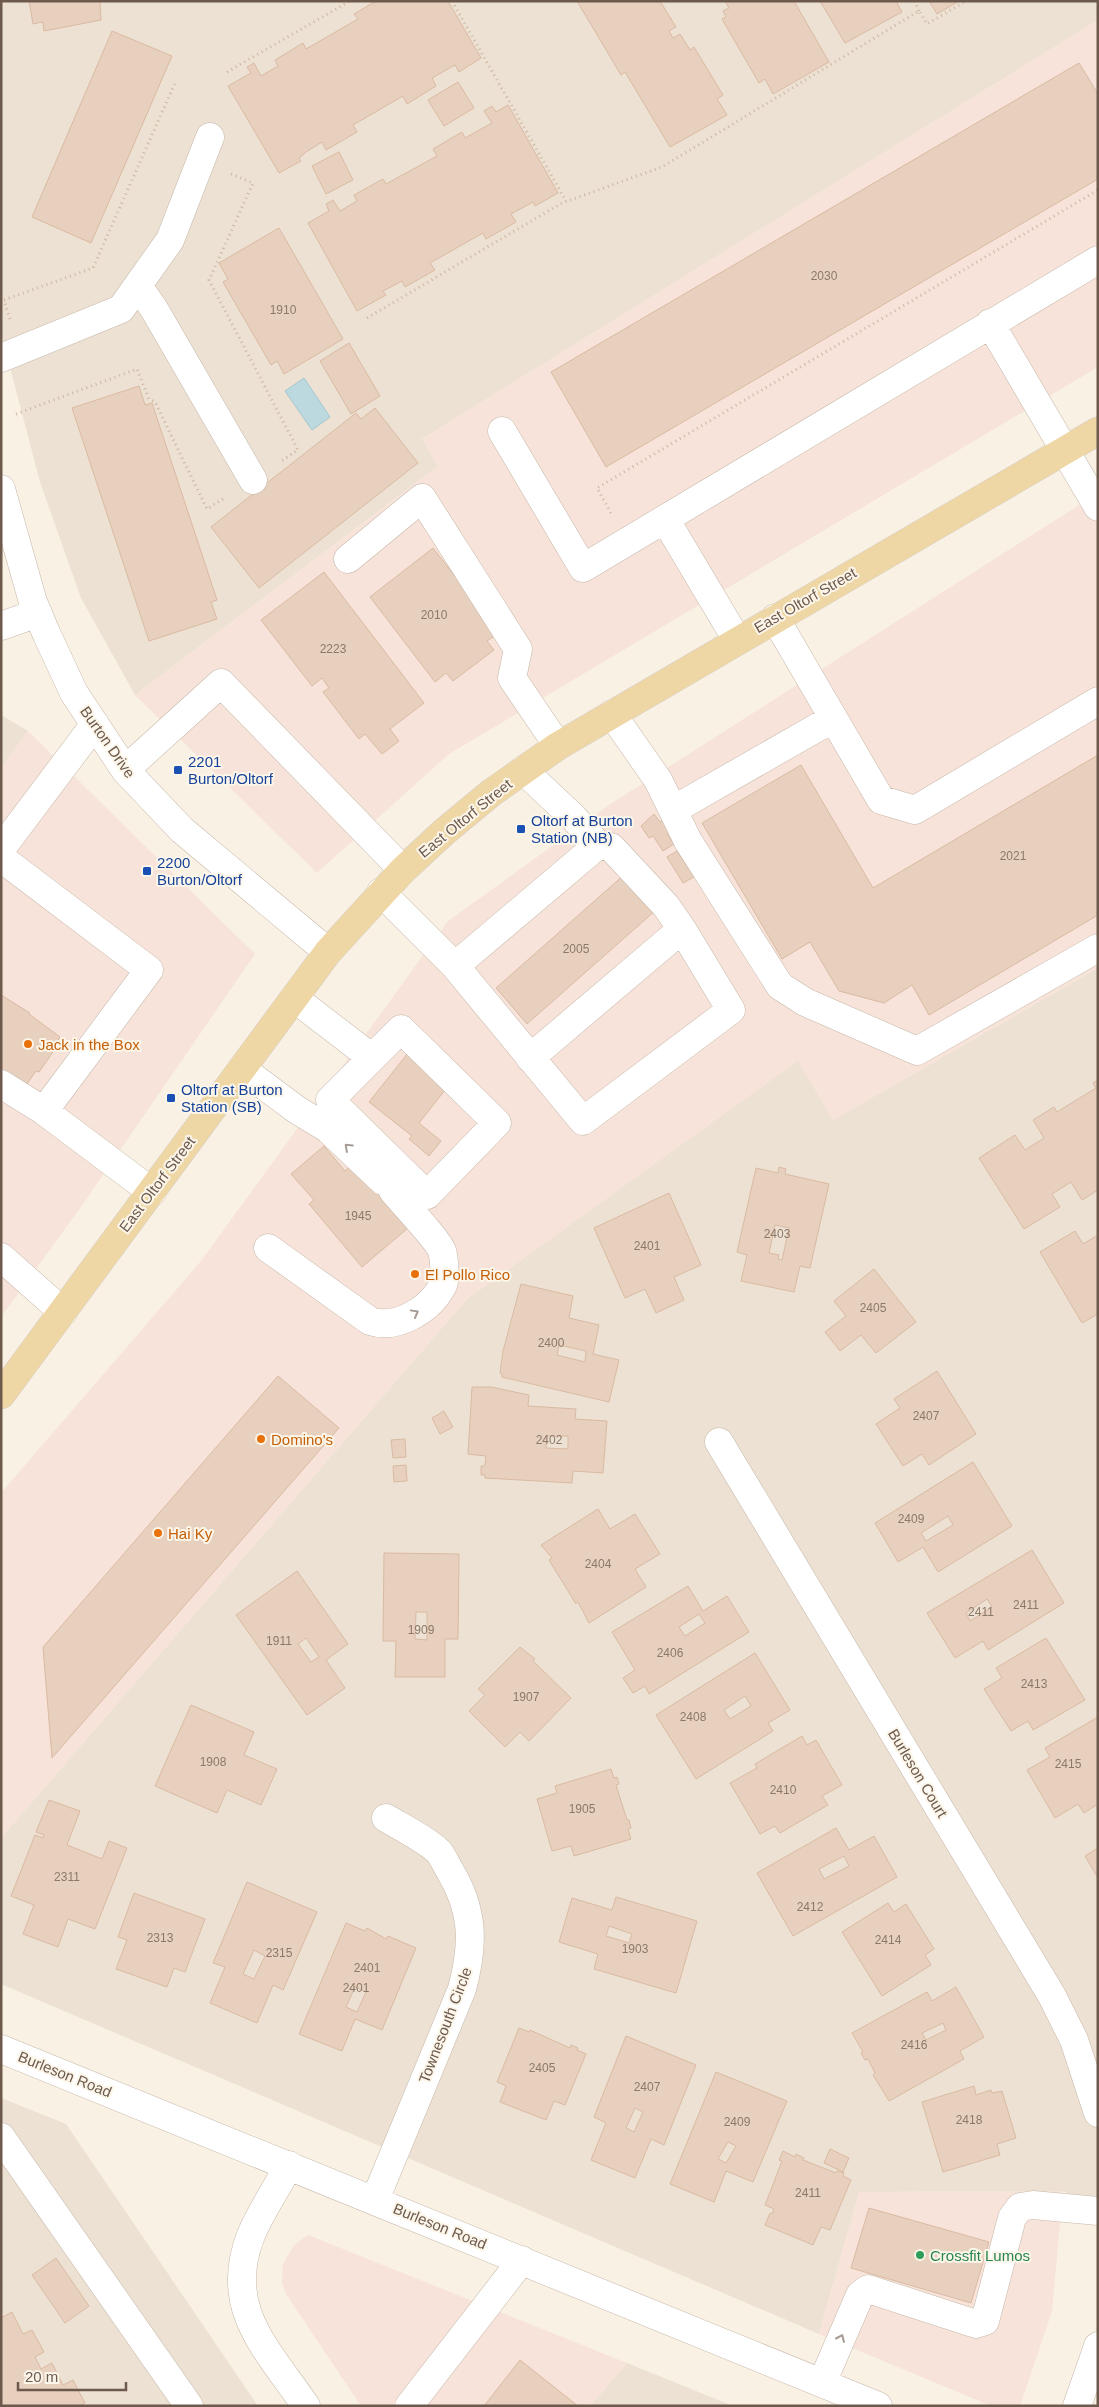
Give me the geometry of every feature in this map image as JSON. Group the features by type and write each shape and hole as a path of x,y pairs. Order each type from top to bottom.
{"main road":[{"name":"East Oltorf Street","path":"1,1396 328,952 403,870 451,826 523,770 558,746 1098,431"}],"street":[{"path":"10,354 122,309 170,240 210,137"},
{"path":"502,431 583,568 1098,260"},
{"path":"138,286 154,309 253,480"},
{"path":"990,324 1098,507"},
{"name":"Burton Drive","path":"1,489 38,613 74,693 125,770 182,830 328,952"},
{"path":"348,559 422,498 518,649 512,678 558,746"},
{"path":"665,519 737,640"},
{"path":"1,626 38,613"},
{"path":"775,618 832,719 881,800 915,810 1098,700"},
{"path":"125,770 221,683 403,870"},
{"path":"612,714 658,780 688,841 780,986 805,1002 918,1051 1098,948"},
{"path":"673,810 832,719"},
{"path":"1,848 95,724"},
{"path":"382,892 455,966 583,1121 731,1010 666,906 611,847 598,845 574,818 523,770"},
{"path":"455,966 598,845"},
{"path":"1,858 149,970 44,1111"},
{"path":"530,1058 682,929"},
{"path":"294,998 372,1058"},
{"path":"401,1029 497,1123 427,1195 330,1100 372,1058 401,1029"},
{"path":"242,1069 297,1110 327,1128 388,1186 442,1250 444,1283 434,1298 417,1314 383,1326 370,1321 268,1248"},
{"path":"1,1084 44,1111 152,1192"},
{"path":"1,1257 63,1312"},
{"name":"Burleson Court","path":"719,1442 1052,1996 1074,2040 1098,2113"},
{"name":"Townesouth Circle","path":"374,2200 462,1989 469,1964 470,1940 469,1916 461,1890 438,1851 386,1818"},
{"name":"Burleson Road","path":"1,2049 878,2406"},
{"path":"1,2137 189,2406"},
{"path":"289,2165 252,2233 244,2258 241,2278 244,2307 253,2329 306,2406"},
{"path":"822,2383 860,2296 868,2290 877,2290 976,2324 985,2321 1012,2218 1020,2207 1033,2205 1098,2211"},
{"path":"409,2406 522,2260"},
{"path":"1077,2406 1098,2346"}],"path":[{"path":"226,72 350,1"},
{"path":"452,1 566,202"},
{"path":"914,1 928,24 966,1"},
{"path":"367,318 566,202 662,167 919,11"},
{"path":"10,354 4,300 94,268 175,83"},
{"path":"628,541 597,488 1098,190"}],"shaded area":[{"path":"1,1 1098,1 1098,20 422,439 438,466 135,695 81,598 40,482 1,333"},
{"path":"1098,20 1098,367 449,754 317,873 135,695 438,466 422,439"},
{"path":"1098,493 1098,968 833,1120 798,1061 467,1299 1,1838 1,1493 201,1261 448,921 612,803"},
{"path":"1,715 28,731 1,768"},
{"path":"28,731 255,954 83,1204 1,1317 1,768"},
{"path":"1098,968 1098,2211 1063,2191 859,2192 819,2334 1,1984 1,1838 467,1299 798,1060 833,1120"},
{"path":"1,2098 66,2124 258,2406 1,2406"},
{"path":"1063,2191 1052,2311 1020,2406 991,2406 819,2334 859,2192"},
{"path":"308,2235 627,2363 590,2406 361,2406 286,2294 282,2282 283,2264 294,2245"},
{"path":"627,2363 733,2406 590,2406"}],"water":[{"path":"304,378 330,417 312,430 285,391"}],"building":[{"path":"29,1 100,1 101,20 44,31 43,22 33,24"},
{"path":"376,1 448,1 481,58 459,72 455,65 432,78 436,86 407,104 403,96 353,125 357,132 326,150 322,142 299,158 301,161 279,173 228,86 251,73 247,67 254,63 261,76 278,66 275,60 303,43 306,49 358,19 354,14"},
{"path":"577,1 660,1 676,27 669,31 673,38 680,34 690,50 694,47 723,95 717,99 727,115 670,147 625,72 621,75"},
{"path":"725,1 794,1 829,62 773,94 765,79 759,83 722,19 726,17 723,11 729,8"},
{"path":"820,1 896,1 902,12 845,43"},
{"path":"929,1 959,1 937,14"},
{"path":"112,31 172,56 91,243 32,217"},
{"path":"1079,63 1098,94 1098,179 606,467 551,372"},
{"path":"458,82 474,108 444,126 428,100"},
{"path":"508,105 558,193 535,206 533,202 511,214 516,222 486,239 483,233 430,263 435,270 405,287 402,281 383,291 386,295 357,311 308,223 329,211 326,204 333,200 340,211 357,201 354,195 383,179 386,184 437,156 433,149 462,132 465,138 492,123 484,111 492,106 496,112"},
{"path":"339,152 353,180 326,194 312,166"},
{"path":"279,228 343,339 284,374 277,361 271,365 223,282 228,279 219,263"},
{"path":"349,343 380,396 351,414 320,361"},
{"path":"139,386 145,405 152,403 217,600 211,602 217,619 149,641 72,408"},
{"path":"375,408 418,463 259,588 211,527 356,413 361,419"},
{"path":"433,548 499,633 487,641 494,650 453,681 446,673 435,682 370,597"},
{"path":"324,572 424,703 390,729 399,741 382,754 365,734 359,739 323,692 329,688 322,678 312,686 261,620"},
{"path":"1098,755 1098,915 929,1015 912,985 884,1003 839,991 810,942 782,959 702,823 801,765 873,888"},
{"path":"654,814 660,822 663,819 671,831 667,834 674,844 663,851 653,836 649,838 641,826"},
{"path":"677,851 694,877 683,883 667,857"},
{"path":"625,874 656,910 527,1024 496,988"},
{"name":"Jack in the Box","path":"1,995 30,1013 60,1037 51,1051 53,1052 39,1072 36,1071 24,1088 1,1072"},
{"path":"408,1053 449,1085 419,1123 441,1141 429,1156 409,1139 412,1136 369,1102"},
{"path":"1098,1080 1098,1190 1082,1200 1071,1182 1052,1194 1060,1207 1024,1229 979,1158 1015,1135 1025,1150 1044,1138 1033,1120 1054,1107 1057,1112 1096,1088 1093,1083"},
{"path":"324,1146 345,1171 352,1165 399,1185 408,1228 362,1267 309,1204 314,1200 291,1174"},
{"path":"779,1167 786,1169 785,1174 829,1184 810,1268 800,1266 794,1292 741,1281 747,1255 737,1252 756,1168 778,1173","holes":["775,1225 789,1228 782,1260 778,1259 779,1255 769,1253"]},
{"path":"669,1193 701,1265 674,1277 684,1300 656,1313 645,1289 625,1298 594,1228"},
{"path":"1075,1231 1083,1244 1098,1235 1098,1314 1082,1323 1040,1252"},
{"path":"874,1269 916,1322 876,1353 861,1335 840,1351 825,1332 846,1316 834,1301"},
{"path":"521,1284 573,1296 569,1318 599,1325 593,1354 619,1360 609,1402 502,1377 500,1373 503,1351","holes":["559,1345 586,1351 585,1362 557,1355"]},
{"path":"937,1371 976,1434 929,1465 922,1454 903,1466 876,1424 900,1408 894,1399"},
{"path":"278,1376 339,1428 52,1758 43,1647"},
{"path":"472,1387 491,1387 529,1395 528,1406 576,1409 575,1419 607,1421 603,1473 573,1471 572,1483 485,1478 485,1475 481,1475 481,1466 485,1466 486,1456 468,1454","holes":["547,1436 568,1436 568,1449 546,1448"]},
{"path":"444,1411 453,1427 440,1434 432,1418"},
{"path":"405,1439 406,1457 393,1458 391,1440"},
{"path":"973,1462 1012,1526 938,1572 923,1547 898,1562 875,1523","holes":["948,1516 953,1525 926,1541 921,1533"]},
{"path":"406,1465 407,1481 394,1482 393,1466"},
{"path":"598,1509 610,1529 635,1514 660,1554 635,1569 646,1587 589,1623 578,1602 576,1604 549,1560 552,1558 541,1545"},
{"path":"1032,1550 1064,1603 988,1650 983,1641 955,1658 927,1613","holes":["987,1599 992,1607 970,1621 966,1613"]},
{"path":"384,1553 459,1554 458,1639 445,1639 445,1677 395,1677 396,1641 383,1641","holes":["416,1612 427,1612 427,1640 415,1639"]},
{"path":"297,1571 348,1644 326,1660 345,1688 307,1715 236,1615","holes":["306,1638 319,1657 311,1662 298,1644"]},
{"path":"688,1586 703,1611 727,1596 749,1632 649,1694 645,1686 633,1693 623,1678 635,1670 612,1632","holes":["699,1614 705,1623 685,1636 679,1627"]},
{"path":"1046,1638 1085,1700 1033,1730 1028,1721 1011,1731 984,1689 1002,1678 996,1668"},
{"path":"520,1647 535,1659 533,1661 571,1698 529,1741 520,1732 505,1747 469,1711 485,1695 478,1689"},
{"path":"755,1653 790,1710 768,1723 773,1731 696,1779 656,1715","holes":["745,1696 751,1706 730,1719 724,1710"]},
{"path":"191,1705 254,1732 244,1755 277,1769 261,1805 227,1790 217,1813 155,1786"},
{"path":"1098,1717 1098,1804 1084,1813 1078,1804 1055,1818 1027,1770 1050,1757 1045,1748"},
{"path":"802,1736 807,1745 816,1740 842,1785 822,1796 828,1805 780,1833 775,1826 760,1834 730,1783 757,1768 755,1764"},
{"path":"611,1769 614,1778 617,1777 619,1784 616,1785 627,1820 629,1820 631,1828 628,1829 631,1839 574,1856 571,1846 552,1851 537,1799 557,1793 555,1786"},
{"path":"49,1800 80,1811 67,1845 102,1859 109,1841 127,1848 95,1929 68,1919 58,1947 23,1934 34,1905 11,1896 35,1835 43,1838 44,1835 36,1832"},
{"path":"836,1828 849,1850 874,1836 897,1877 793,1936 757,1873","holes":["844,1856 849,1866 824,1879 819,1869"]},
{"path":"1098,1848 1098,1878 1085,1856"},
{"path":"247,1882 317,1912 283,1990 273,1985 257,2023 210,2003 225,1967 213,1963","holes":["254,1950 265,1956 254,1979 243,1974"]},
{"path":"134,1893 205,1919 185,1972 174,1968 167,1987 116,1969 127,1940 118,1937"},
{"path":"616,1897 697,1921 676,1993 594,1969 598,1954 559,1942 572,1898 612,1910","holes":["609,1926 632,1934 629,1943 606,1936"]},
{"path":"888,1903 894,1912 906,1904 934,1949 925,1955 931,1965 882,1996 842,1932"},
{"path":"346,1923 365,1931 367,1928 386,1939 388,1936 416,1948 382,2030 355,2019 342,2051 299,2034","holes":["355,1987 366,1992 357,2012 346,2007"]},
{"path":"956,1987 984,2037 960,2051 964,2059 889,2101 873,2075 875,2073 868,2059 865,2060 861,2053 863,2052 852,2033 927,1992 932,2001","holes":["943,2023 946,2030 926,2040 922,2033"]},
{"path":"519,2028 529,2032 530,2030 570,2048 571,2045 586,2054 565,2105 554,2101 546,2120 500,2102 506,2086 497,2082"},
{"path":"626,2036 696,2065 664,2145 651,2139 635,2178 591,2160 606,2123 594,2117","holes":["635,2108 643,2112 634,2132 626,2128"]},
{"path":"716,2072 787,2101 753,2182 726,2171 714,2202 670,2184","holes":["728,2142 736,2146 726,2163 718,2159"]},
{"path":"974,2086 976,2095 991,2090 992,2093 1002,2091 1016,2138 997,2144 1000,2155 943,2172 922,2102"},
{"path":"830,2149 849,2158 843,2172 824,2163"},
{"path":"783,2151 795,2157 796,2154 804,2158 803,2160 836,2173 837,2171 844,2173 843,2176 851,2180 830,2230 821,2227 813,2245 765,2225 770,2213 772,2214 774,2209 765,2205 782,2161 779,2160"},
{"name":"Crossfit Lumos","path":"869,2208 989,2242 971,2303 851,2268"},
{"path":"56,2258 89,2306 65,2323 32,2275"},
{"path":"12,2312 23,2334 32,2330 44,2352 35,2357 41,2369 52,2363 63,2385 73,2380 85,2403 80,2406 1,2406 1,2318"},
{"path":"520,2360 578,2406 484,2406"}],"place":[{"name":"2201 Burton/Oltorf","path":"178,770"},
{"name":"Oltorf at Burton Station (NB)","path":"521,829"},
{"name":"2200 Burton/Oltorf","path":"147,871"},
{"name":"Jack in the Box","path":"28,1044"},
{"name":"Oltorf at Burton Station (SB)","path":"171,1098"},
{"name":"El Pollo Rico","path":"415,1274"},
{"name":"Domino's","path":"261,1439"},
{"name":"Hai Ky","path":"158,1533"},
{"name":"Crossfit Lumos","path":"920,2255"}]}
